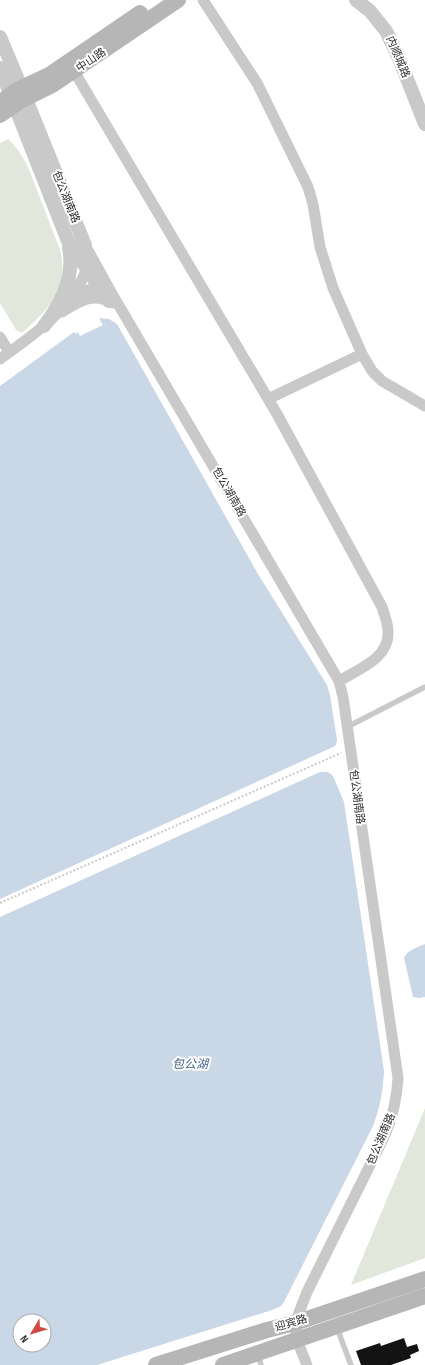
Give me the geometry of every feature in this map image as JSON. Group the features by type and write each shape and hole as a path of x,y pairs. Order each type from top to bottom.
{"main road":[{"name":"中山路","path":"0,115 15,98 159,0"},
{"name":"中山路","path":"15,98 54,84 178,0"},
{"name":"迎宾路","path":"156,1365 267,1330 295,1323 425,1279"},
{"name":"迎宾路","path":"223,1365 259,1359 297,1340 425,1296"}],"street":[{"path":"203,0 257,83 308,187 313,204 320,247 334,288 362,354 372,371 382,381 425,406"},
{"name":"内顺城路","path":"356,0 370,11 386,31 396,51 425,124"},
{"path":"0,37 15,98"},
{"path":"0,68 15,98"},
{"path":"74,71 268,399 382,607 388,630 388,642 384,651 378,657 339,681"},
{"name":"包公湖南路","path":"15,98 68,241 86,270 106,293 113,304 125,315 339,681 398,1078 397,1094 392,1117 385,1135 307,1292 295,1323 297,1340 307,1365"},
{"name":"包公湖南路","path":"15,98 85,245 106,293"},
{"name":"包公湖南路","path":"55,314 64,296 71,266 68,241"},
{"path":"55,314 86,270 88,256 85,245"},
{"path":"0,337 5,355 55,314 85,291 106,293 103,298 92,298 55,314"},
{"path":"268,399 362,354"}],"lane":[{"path":"347,727 425,687"},
{"path":"336,1326 351,1365"}],"path":[{"path":"0,904 350,749"}],"shaded area":[{"path":"8,139 19,152 31,174 61,253 62,278 59,289 48,307 22,333 16,330 0,303 0,143"},
{"path":"425,1108 425,1258 351,1285"}],"water":[{"path":"99,318 109,319 117,324 258,574 327,685 337,740 336,745 333,747 0,899 0,386 74,332 76,334 78,332 80,336 103,325"},
{"name":"包公湖","path":"320,772 331,774 344,802 384,1071 383,1086 373,1126 284,1302 281,1306 272,1310 97,1365 0,1365 0,917"},
{"path":"425,944 425,997 413,997 404,958 410,951"}],"building":[{"path":"404,1338 407,1347 417,1344 419,1351 410,1355 411,1358 391,1365 361,1365 356,1351 380,1343 381,1346"}]}
